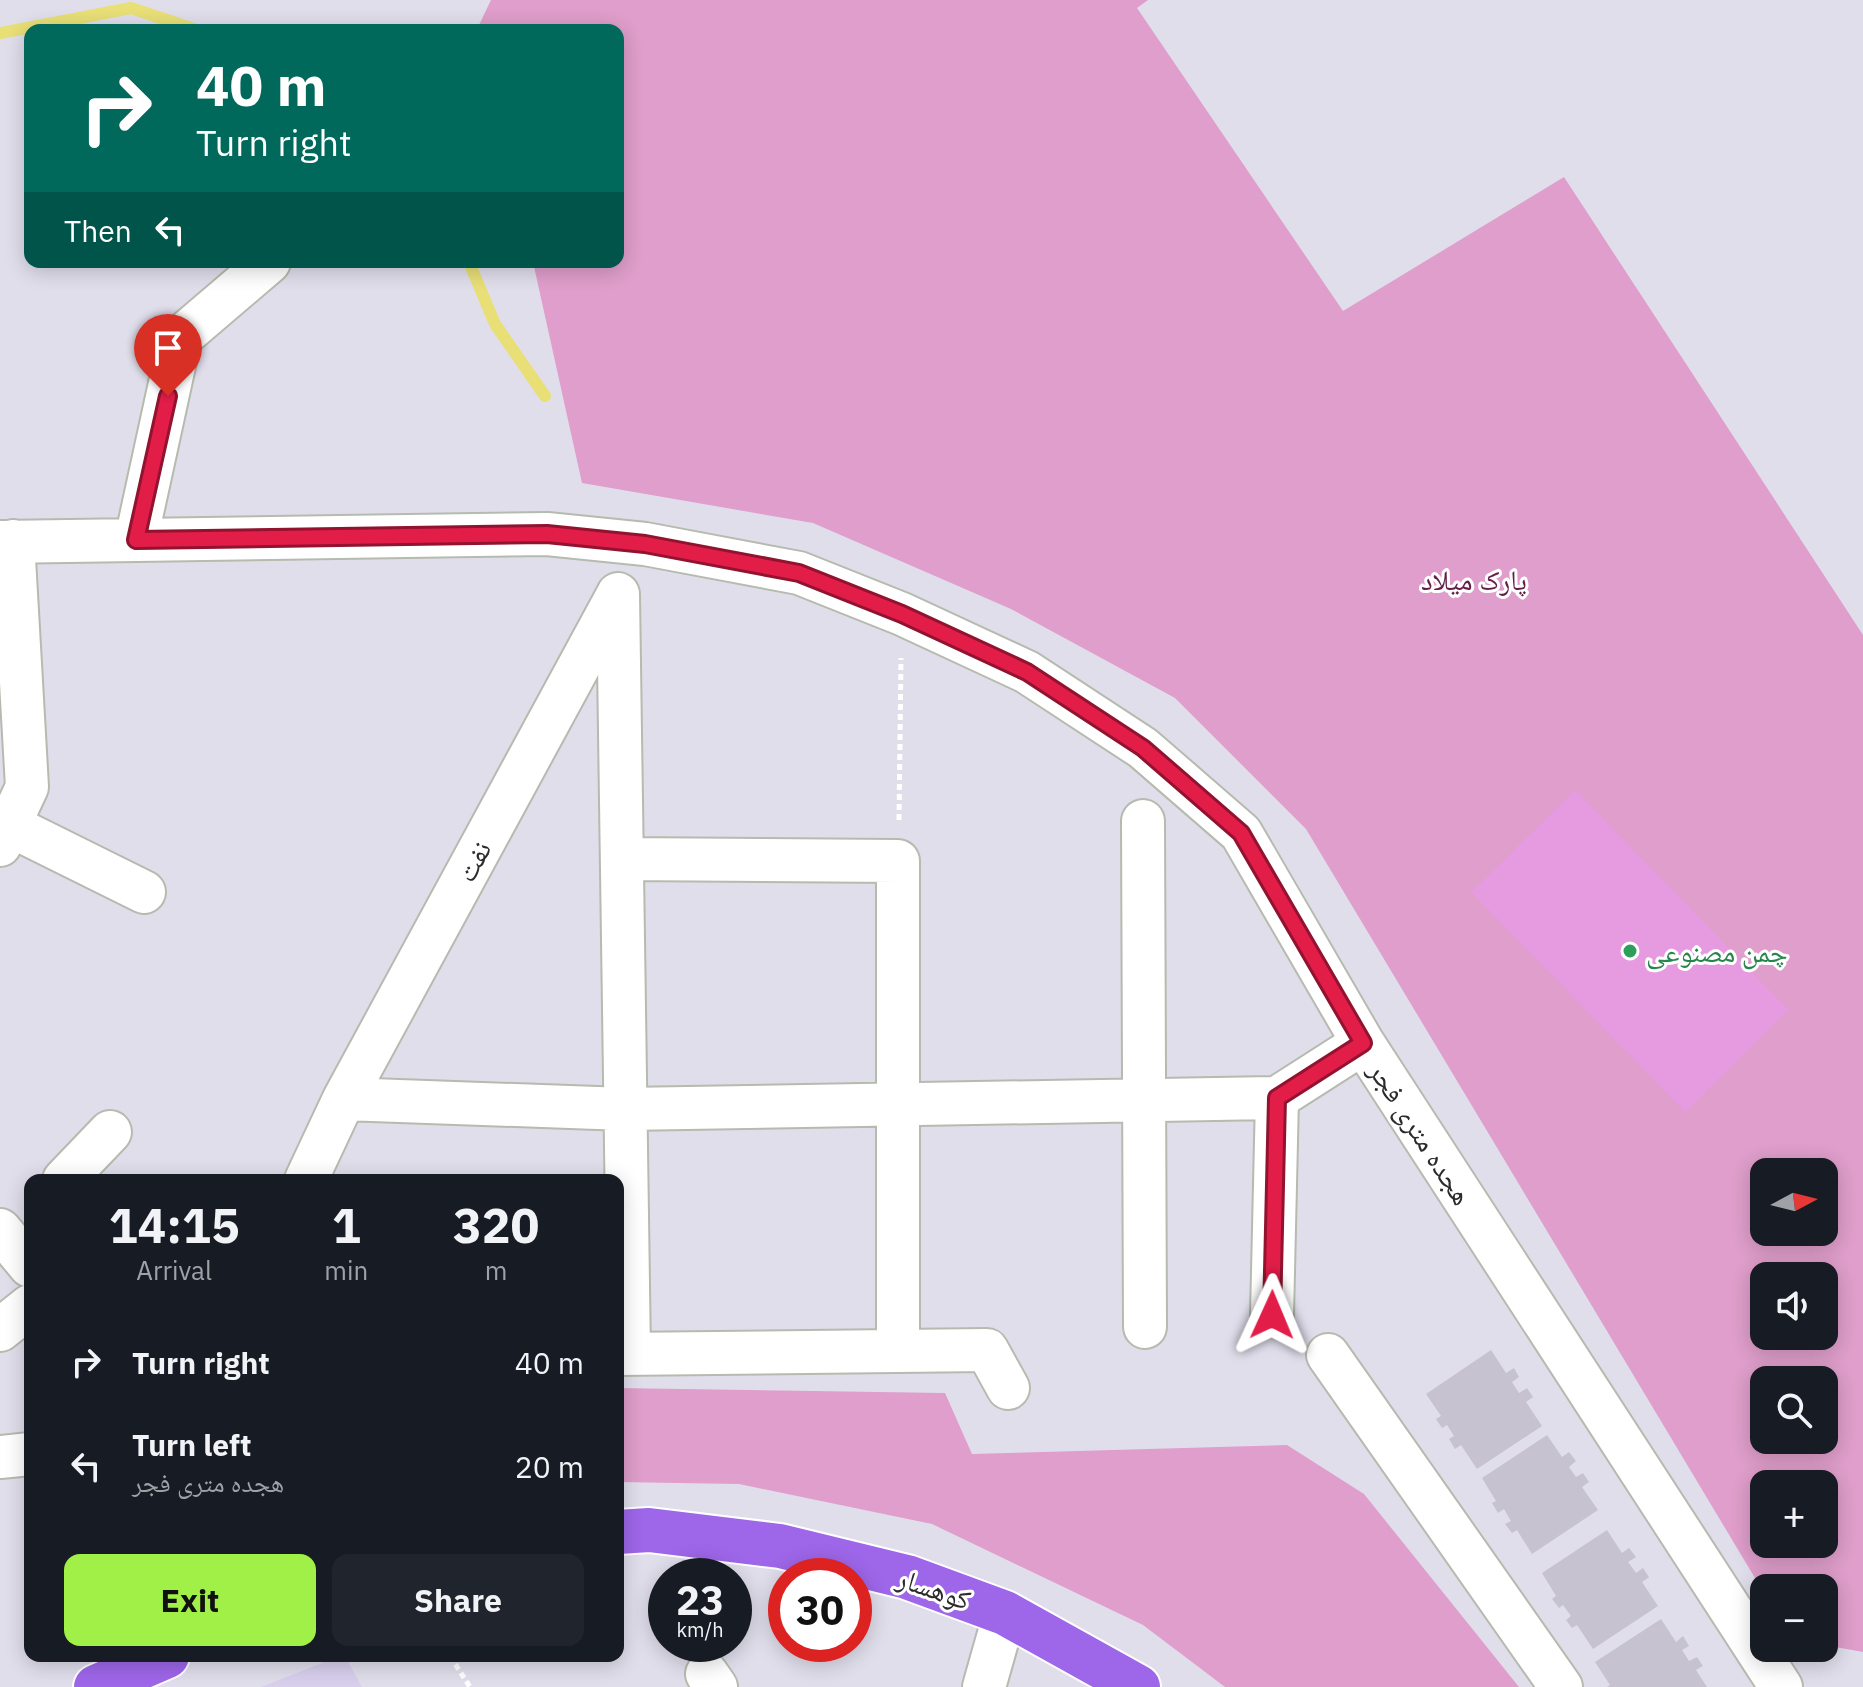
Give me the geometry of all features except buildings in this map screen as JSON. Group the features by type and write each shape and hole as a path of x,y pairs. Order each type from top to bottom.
{"main road":[{"name":"کوهسار","path":"624,1532 649,1530 780,1546 907,1577 1005,1613 1138,1687"},
{"path":"96,1687 153,1662"}],"street":[{"path":"136,540 180,338 262,268"},
{"name":"هجده متری فجر","path":"7,542 547,534 645,544 799,573 902,614 1027,672 1143,748 1241,833 1363,1043 1781,1687"},
{"path":"7,542 12,741 27,787 5,835 144,892"},
{"name":"نفت","path":"309,1174 344,1099 645,544"},
{"path":"618,594 624,1232"},
{"path":"1143,821 1145,1327"},
{"path":"622,859 898,861 898,1351"},
{"path":"344,1099 625,1109 1277,1098 1363,1043"},
{"path":"1272,1315 1277,1098"},
{"path":"70,1174 110,1132"},
{"path":"0,1330 24,1311"},
{"path":"624,1354 987,1350 1008,1388"},
{"path":"1328,1355 1561,1687"},
{"path":"0,1457 24,1455"},
{"path":"984,1687 1005,1613"}],"path":[{"path":"898,861 902,614"},
{"path":"454,1662 470,1687"}],"shaded area":[{"name":"چمن مصنوعی","path":"1575,790 1789,1010 1685,1112 1471,892"},
{"path":"325,1662 348,1662 362,1687 261,1687"}],"green space":[{"name":"پارک میلاد","path":"491,0 1148,0 1137,8 1343,311 1564,177 1863,635 1863,1652 1838,1648 1838,1574 1753,1574 1306,829 1175,698 1011,609 813,523 582,483 534,268 624,268 624,24 479,24"},
{"path":"624,1388 945,1393 972,1454 1287,1445 1364,1494 1519,1687 1225,1687 1143,1625 932,1524 739,1484 624,1482"}],"waterway":[{"path":"47,24 131,8 179,24"},
{"path":"0,33 24,28"},
{"path":"472,268 495,324 545,396"}],"place":[{"name":"چمن مصنوعی","path":"1630,951"}],"route":[{"path":"168,396 136,540 547,534 645,544 799,573 902,614 1027,672 1143,748 1241,833 1363,1043 1277,1098 1272,1315"}]}
